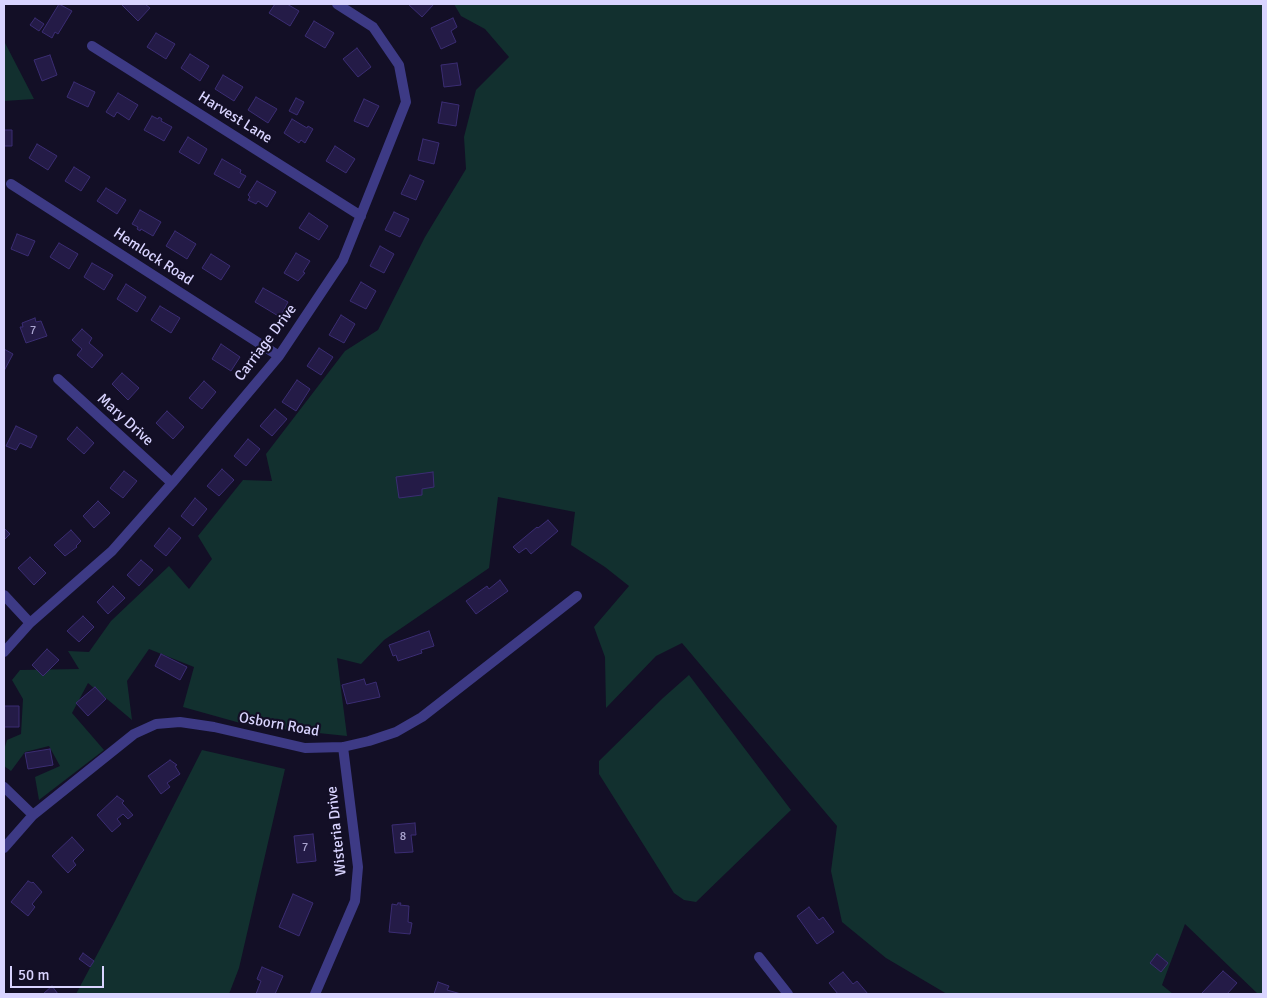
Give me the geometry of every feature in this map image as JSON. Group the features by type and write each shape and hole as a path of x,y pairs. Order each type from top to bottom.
{"street":[{"name":"Carriage Drive","path":"4,652 30,623 112,551 172,483 279,356 342,260 406,102 399,65 373,27 338,4"},
{"name":"Harvest Lane","path":"92,46 361,216"},
{"name":"Hemlock Road","path":"11,184 279,356"},
{"name":"Mary Drive","path":"58,379 172,483"},
{"path":"4,595 30,623"},
{"name":"Osborn Road","path":"4,848 33,815 134,734 156,724 180,722 214,727 305,748 343,747 369,741 396,732 422,717 577,596"},
{"name":"Wisteria Drive","path":"315,994 355,901 358,867 343,747"},
{"path":"4,787 33,815"},
{"path":"759,957 788,994"}],"green space":[{"path":"454,4 1263,4 1263,994 1258,994 1185,924 1162,985 1173,994 947,994 886,958 842,922 831,871 837,826 682,643 656,656 606,708 605,657 594,627 629,586 605,567 571,545 575,512 498,497 489,568 384,640 361,664 337,658 347,736 251,726 183,707 194,667 149,649 127,681 132,720 88,683 72,713 104,750 39,800 35,777 60,766 49,746 25,752 11,771 4,766 4,750 7,740 21,734 23,699 12,680 20,670 79,669 68,651 89,652 111,621 169,566 189,589 212,559 198,536 243,480 272,481 266,454 345,351 378,330 425,237 466,169 464,137 476,90 509,57 485,29 461,16"},
{"path":"4,41 34,99 4,101"},
{"path":"689,675 791,810 696,902 684,900 674,893 599,774 599,761"},
{"path":"202,750 285,769 239,968 229,994 76,994 115,921"}],"building":[{"path":"59,4 72,11 58,34 55,32 52,38 42,32"},
{"path":"122,4 145,4 150,8 138,21"},
{"path":"275,4 287,4 299,11 290,26 269,13"},
{"path":"408,4 434,4 422,17"},
{"path":"35,18 44,24 39,31 30,25"},
{"path":"453,18 457,27 451,31 456,42 441,49 431,28"},
{"path":"314,21 334,33 325,48 305,36"},
{"path":"156,33 175,44 166,59 147,47"},
{"path":"357,48 371,67 358,77 343,59"},
{"path":"190,54 209,66 200,81 181,68"},
{"path":"50,55 57,75 42,81 34,60"},
{"path":"457,63 461,85 444,87 441,65"},
{"path":"223,75 243,87 234,101 215,89"},
{"path":"74,82 95,92 88,107 67,97"},
{"path":"118,93 138,105 129,120 117,112 114,117 106,112"},
{"path":"256,97 277,109 268,123 248,110"},
{"path":"296,98 304,102 297,115 289,111"},
{"path":"364,99 379,106 368,127 354,121"},
{"path":"442,102 459,105 456,126 438,123"},
{"path":"152,116 158,119 159,117 162,119 161,121 172,127 164,141 144,130"},
{"path":"292,119 307,128 308,126 313,129 305,143 301,140 299,143 284,133"},
{"path":"4,130 12,130 12,146 4,146"},
{"path":"188,137 207,149 199,164 179,152"},
{"path":"423,139 439,143 434,164 418,160"},
{"path":"37,144 57,156 48,170 29,158"},
{"path":"335,146 355,159 346,173 326,161"},
{"path":"222,159 241,170 240,173 246,176 239,188 214,174"},
{"path":"74,167 90,177 81,191 65,181"},
{"path":"410,175 424,181 416,200 401,194"},
{"path":"257,181 276,192 267,207 258,201 256,204 248,200 250,197 248,195"},
{"path":"106,188 126,200 117,214 97,201"},
{"path":"140,210 161,222 153,236 141,229 140,231 137,229 138,227 132,224"},
{"path":"394,212 409,219 400,237 385,230"},
{"path":"309,213 328,226 319,240 299,228"},
{"path":"175,231 196,244 187,259 166,246"},
{"path":"17,234 35,241 28,256 11,249"},
{"path":"59,243 78,254 69,269 50,257"},
{"path":"380,246 394,254 384,273 370,266"},
{"path":"296,253 310,261 303,272 305,273 298,281 284,273"},
{"path":"211,254 230,266 221,280 202,268"},
{"path":"92,263 113,275 104,290 84,277"},
{"path":"361,282 376,291 366,309 350,301"},
{"path":"126,284 146,297 137,312 117,299"},
{"path":"263,288 288,302 280,317 255,302"},
{"path":"160,306 180,318 171,333 151,320"},
{"path":"341,315 355,324 344,343 329,335"},
{"path":"35,318 36,322 41,321 47,336 26,343 20,327 23,327 22,323"},
{"path":"82,329 92,338 89,343 103,355 92,368 77,355 82,349 72,340"},
{"path":"221,344 240,357 231,371 212,359"},
{"path":"319,348 333,357 321,375 307,366"},
{"path":"4,349 13,354 4,371"},
{"path":"122,373 139,388 128,400 112,384"},
{"path":"297,380 310,389 296,411 282,402"},
{"path":"204,381 216,392 202,409 189,398"},
{"path":"275,409 287,419 272,436 260,426"},
{"path":"167,411 184,427 173,439 156,423"},
{"path":"16,426 37,436 31,448 20,443 16,450 6,446"},
{"path":"77,427 94,443 84,454 67,439"},
{"path":"248,439 260,449 246,466 234,456"},
{"path":"222,469 234,480 219,496 207,486"},
{"path":"124,471 137,481 123,498 110,488"},
{"path":"433,472 434,487 422,489 422,495 399,498 396,477"},
{"path":"195,498 207,509 193,526 181,516"},
{"path":"98,501 110,513 94,528 83,516"},
{"path":"548,520 558,531 531,554 526,548 519,553 513,547 537,527"},
{"path":"4,528 10,534 4,540"},
{"path":"169,528 181,538 166,556 154,546"},
{"path":"71,530 81,541 77,547 65,556 54,545"},
{"path":"30,557 46,573 34,585 18,568"},
{"path":"141,560 153,570 139,586 127,575"},
{"path":"500,580 508,591 476,614 466,601 487,586 489,589"},
{"path":"113,586 125,598 108,614 97,602"},
{"path":"83,616 94,627 79,642 67,631"},
{"path":"429,631 434,646 421,650 422,653 398,661 396,655 393,656 389,645"},
{"path":"47,649 59,660 43,676 32,665"},
{"path":"161,654 187,667 180,680 155,666"},
{"path":"364,679 366,685 376,682 380,697 347,704 342,685"},
{"path":"95,687 106,699 88,716 76,703"},
{"path":"4,706 19,706 19,727 4,727"},
{"path":"50,749 53,765 28,769 25,753"},
{"path":"170,760 177,765 175,766 180,774 167,783 170,787 161,794 148,776"},
{"path":"117,796 124,801 122,803 133,815 128,819 123,814 117,819 121,824 112,832 97,815"},
{"path":"415,823 416,835 411,835 413,852 395,853 392,825"},
{"path":"313,834 316,861 297,863 294,836"},
{"path":"72,837 84,850 73,861 76,865 68,873 52,856"},
{"path":"28,881 33,882 42,892 32,904 35,907 28,916 11,902"},
{"path":"293,894 313,903 299,936 279,927"},
{"path":"398,903 409,906 408,922 412,923 410,934 389,932 392,904 397,905"},
{"path":"809,907 819,920 823,917 834,932 817,944 797,916"},
{"path":"83,953 94,961 90,967 79,959"},
{"path":"1157,954 1168,963 1161,972 1150,963"},
{"path":"262,967 283,976 275,994 256,994 261,981 257,979"},
{"path":"1223,971 1237,983 1227,994 1201,994"},
{"path":"843,972 853,984 857,981 868,994 838,994 829,983"},
{"path":"438,982 449,986 447,990 461,994 434,994"},
{"path":"52,986 58,994 43,994"}]}
